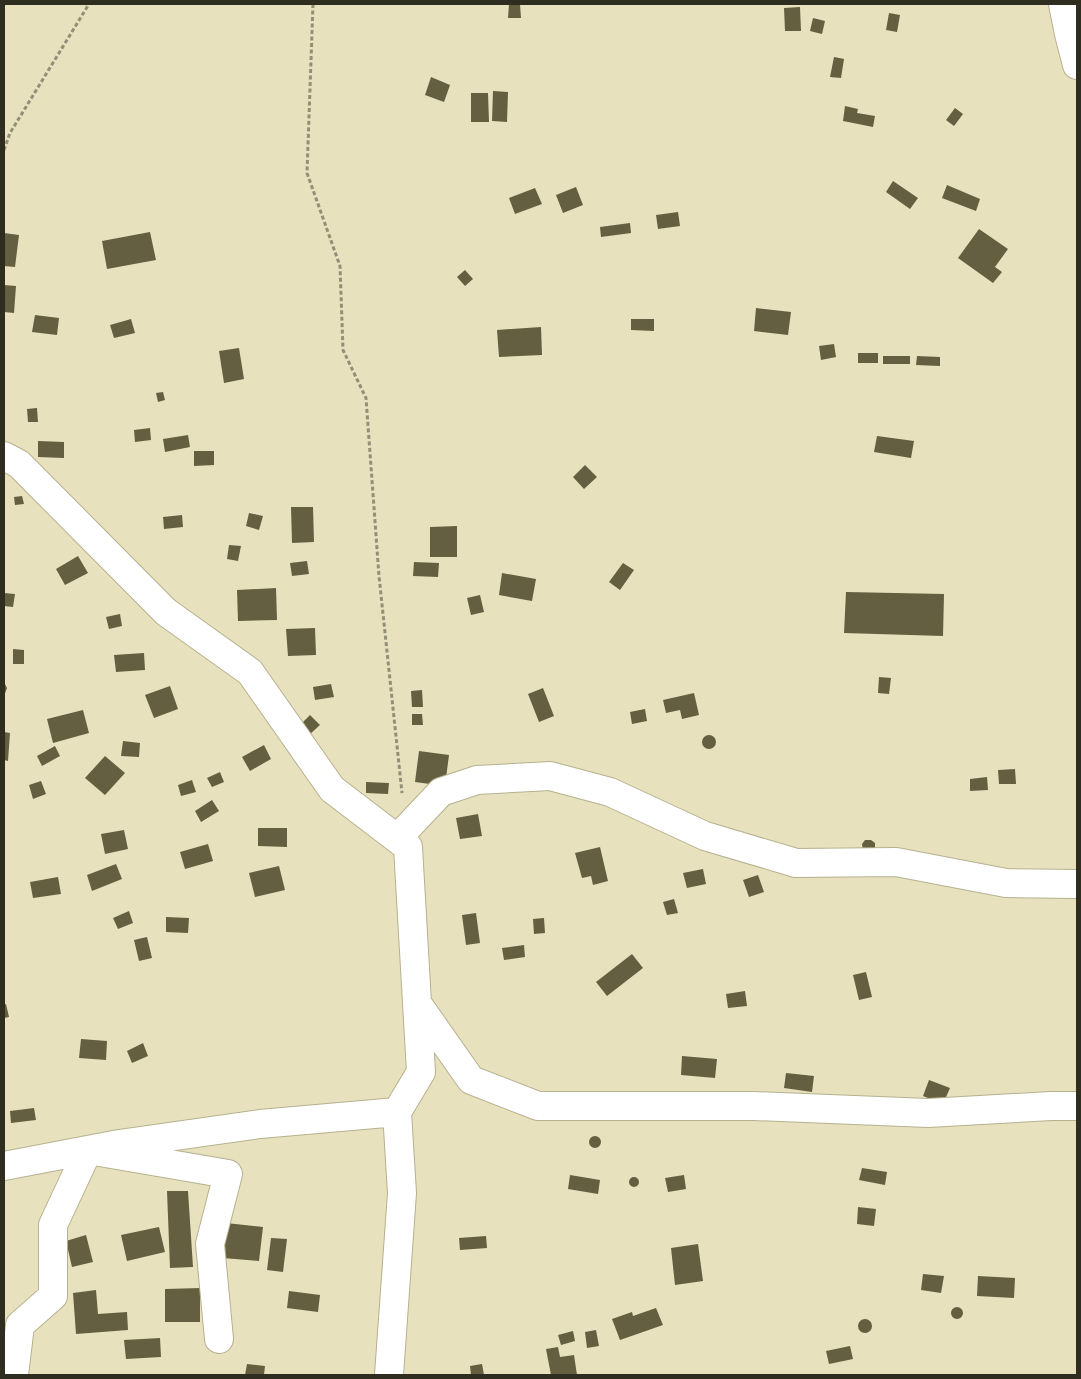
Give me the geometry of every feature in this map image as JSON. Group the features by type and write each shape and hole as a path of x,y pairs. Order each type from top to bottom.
{"street":[{"path":"1063,4 1077,65"},
{"path":"4,456 20,464 166,612 250,672 332,789 408,847 421,1072 397,1112 402,1193 389,1375"},
{"path":"406,829 441,792 476,780 550,776 610,792 705,836 796,863 896,862 1006,883 1077,884"},
{"path":"417,1003 471,1080 538,1106 753,1106 928,1113 1077,1106"},
{"path":"4,1166 119,1144 260,1124 397,1112"},
{"path":"88,1150 228,1174 210,1244 219,1339"},
{"path":"14,1375 20,1325 54,1296 53,1224 88,1150"}],"path":[{"path":"4,150 10,133 89,4"},
{"path":"313,4 307,173 340,266 343,350 366,398 379,576 406,829"}],"building":[{"path":"509,4 520,4 521,18 508,18"},
{"path":"800,7 801,31 785,31 784,8"},
{"path":"889,13 900,15 897,32 886,30"},
{"path":"813,18 825,21 822,34 810,31"},
{"path":"834,57 844,59 841,78 830,77"},
{"path":"431,77 450,85 444,102 425,95"},
{"path":"493,91 508,92 507,122 492,121"},
{"path":"471,93 488,93 489,122 471,122"},
{"path":"845,106 858,109 857,113 875,116 873,127 843,121"},
{"path":"955,108 963,114 954,126 946,120"},
{"path":"893,181 918,198 910,209 886,192"},
{"path":"947,185 980,199 976,211 942,198"},
{"path":"576,187 583,205 563,213 556,195"},
{"path":"535,188 542,204 515,214 509,198"},
{"path":"678,212 680,226 658,229 656,215"},
{"path":"630,223 631,233 601,237 600,227"},
{"path":"979,229 1008,249 995,267 1002,272 993,283 958,258"},
{"path":"150,232 156,260 107,269 102,241"},
{"path":"4,233 19,235 15,267 4,266"},
{"path":"465,270 473,279 465,286 457,277"},
{"path":"4,285 16,286 14,313 4,312"},
{"path":"756,308 791,312 788,335 754,331"},
{"path":"35,315 59,318 57,335 32,332"},
{"path":"131,319 135,333 114,338 110,325"},
{"path":"631,319 654,319 654,331 631,330"},
{"path":"541,327 542,355 499,357 497,330"},
{"path":"834,344 836,357 821,360 819,346"},
{"path":"239,348 244,379 224,383 219,351"},
{"path":"858,353 878,353 878,363 858,363"},
{"path":"883,356 910,356 910,364 883,364"},
{"path":"917,356 940,357 940,366 916,365"},
{"path":"163,392 165,400 158,402 156,393"},
{"path":"37,408 38,422 28,422 27,409"},
{"path":"150,428 151,440 135,442 134,430"},
{"path":"188,435 190,447 165,452 163,439"},
{"path":"877,436 914,441 911,458 874,452"},
{"path":"38,441 64,442 64,458 38,457"},
{"path":"194,451 214,451 214,465 194,466"},
{"path":"585,465 597,477 584,489 573,477"},
{"path":"22,496 24,504 15,505 14,497"},
{"path":"291,507 313,507 314,542 292,543"},
{"path":"249,513 263,516 259,530 246,526"},
{"path":"182,515 183,527 164,529 163,517"},
{"path":"457,526 457,557 430,557 430,527"},
{"path":"229,545 241,546 238,561 227,559"},
{"path":"78,556 88,573 65,585 56,569"},
{"path":"307,561 309,574 292,576 290,563"},
{"path":"414,562 439,563 438,577 413,576"},
{"path":"623,563 634,570 620,590 609,582"},
{"path":"502,573 536,579 532,601 499,595"},
{"path":"276,588 277,620 238,621 237,590"},
{"path":"846,592 944,594 943,636 844,633"},
{"path":"4,593 15,594 13,607 4,606"},
{"path":"480,595 484,612 471,615 467,598"},
{"path":"120,614 122,626 109,629 106,617"},
{"path":"315,628 316,655 288,656 286,629"},
{"path":"13,649 24,650 24,664 13,664"},
{"path":"144,653 145,670 116,672 114,655"},
{"path":"879,677 891,678 889,694 878,693"},
{"path":"4,682 7,688 4,696"},
{"path":"331,684 334,697 315,700 313,687"},
{"path":"170,686 178,709 154,718 145,695"},
{"path":"543,688 554,716 539,722 528,694"},
{"path":"422,690 423,707 412,707 411,691"},
{"path":"694,693 699,715 682,719 680,710 666,713 663,700"},
{"path":"645,709 647,721 632,724 630,712"},
{"path":"83,710 89,733 53,743 47,719"},
{"path":"412,714 422,714 423,725 412,725"},
{"path":"310,715 320,725 309,735 300,725"},
{"path":"4,732 10,733 8,761 4,760"},
{"path":"709,735 714,737 716,742 714,747 709,749 704,747 702,742 704,737"},
{"path":"123,741 140,743 139,757 121,756"},
{"path":"264,745 271,759 250,771 242,757"},
{"path":"55,746 60,756 42,766 37,756"},
{"path":"419,751 449,755 445,786 415,782"},
{"path":"105,756 125,773 105,795 85,778"},
{"path":"1015,769 1016,784 999,784 998,770"},
{"path":"220,772 224,782 212,787 207,778"},
{"path":"987,777 988,790 970,791 970,779"},
{"path":"192,780 196,792 181,796 178,785"},
{"path":"41,781 46,794 33,799 29,785"},
{"path":"366,782 389,783 388,794 366,793"},
{"path":"212,800 219,811 201,822 195,811"},
{"path":"478,814 482,836 460,839 456,818"},
{"path":"258,828 287,828 287,847 258,846"},
{"path":"124,830 128,849 105,854 101,834"},
{"path":"865,840 871,840 875,843 873,851 863,850 862,844"},
{"path":"208,844 213,861 185,869 180,852"},
{"path":"600,847 608,881 593,885 591,876 582,878 575,853"},
{"path":"116,864 122,879 92,891 87,875"},
{"path":"279,866 285,890 255,897 249,873"},
{"path":"703,869 706,884 687,888 683,873"},
{"path":"758,875 764,892 749,897 743,880"},
{"path":"58,877 61,894 33,898 30,882"},
{"path":"674,899 678,913 667,915 663,902"},
{"path":"129,911 133,923 118,929 113,918"},
{"path":"476,913 480,943 466,945 462,915"},
{"path":"166,917 189,918 188,933 166,932"},
{"path":"544,918 545,933 534,934 533,919"},
{"path":"147,937 152,958 139,961 134,940"},
{"path":"524,945 525,957 504,960 502,948"},
{"path":"632,954 643,968 607,996 596,982"},
{"path":"866,972 872,997 859,1000 853,975"},
{"path":"745,991 747,1006 728,1008 726,994"},
{"path":"6,1004 9,1017 4,1018 4,1005"},
{"path":"81,1039 107,1041 106,1060 79,1058"},
{"path":"143,1043 148,1056 132,1063 127,1051"},
{"path":"682,1056 717,1059 715,1078 681,1075"},
{"path":"786,1073 814,1076 812,1092 784,1088"},
{"path":"929,1080 950,1088 943,1104 923,1096"},
{"path":"34,1108 36,1120 11,1123 10,1111"},
{"path":"593,1136 597,1136 601,1142 597,1148 593,1148 589,1144 589,1140"},
{"path":"862,1168 887,1172 885,1185 859,1180"},
{"path":"570,1175 600,1180 598,1194 568,1189"},
{"path":"684,1175 686,1189 668,1192 665,1178"},
{"path":"632,1177 636,1177 639,1182 638,1186 632,1187 629,1184 629,1180"},
{"path":"167,1191 188,1191 193,1267 170,1268"},
{"path":"858,1207 876,1209 874,1226 857,1224"},
{"path":"226,1223 263,1227 259,1261 223,1258"},
{"path":"159,1227 165,1252 127,1261 121,1235"},
{"path":"86,1235 93,1262 72,1267 66,1241"},
{"path":"486,1236 487,1248 460,1250 459,1238"},
{"path":"271,1238 287,1239 283,1272 267,1270"},
{"path":"698,1244 703,1281 675,1285 671,1248"},
{"path":"923,1274 944,1276 941,1293 921,1290"},
{"path":"978,1276 1015,1278 1014,1298 977,1296"},
{"path":"200,1288 200,1322 165,1322 165,1289"},
{"path":"96,1290 98,1314 127,1312 128,1330 76,1334 73,1293"},
{"path":"289,1291 320,1295 318,1312 287,1308"},
{"path":"955,1307 959,1307 963,1313 959,1319 955,1319 951,1315 951,1311"},
{"path":"656,1308 663,1325 620,1340 612,1319 632,1312 633,1316"},
{"path":"865,1319 870,1321 872,1326 870,1331 865,1333 860,1331 858,1326 860,1321"},
{"path":"596,1330 599,1346 587,1348 585,1332"},
{"path":"573,1331 575,1341 561,1345 558,1335"},
{"path":"160,1338 161,1357 126,1359 124,1340"},
{"path":"850,1346 853,1359 829,1364 826,1351"},
{"path":"558,1347 560,1357 574,1355 577,1375 551,1375 546,1349"},
{"path":"247,1364 265,1366 264,1375 245,1375"},
{"path":"482,1364 484,1375 471,1375 470,1366"}]}
